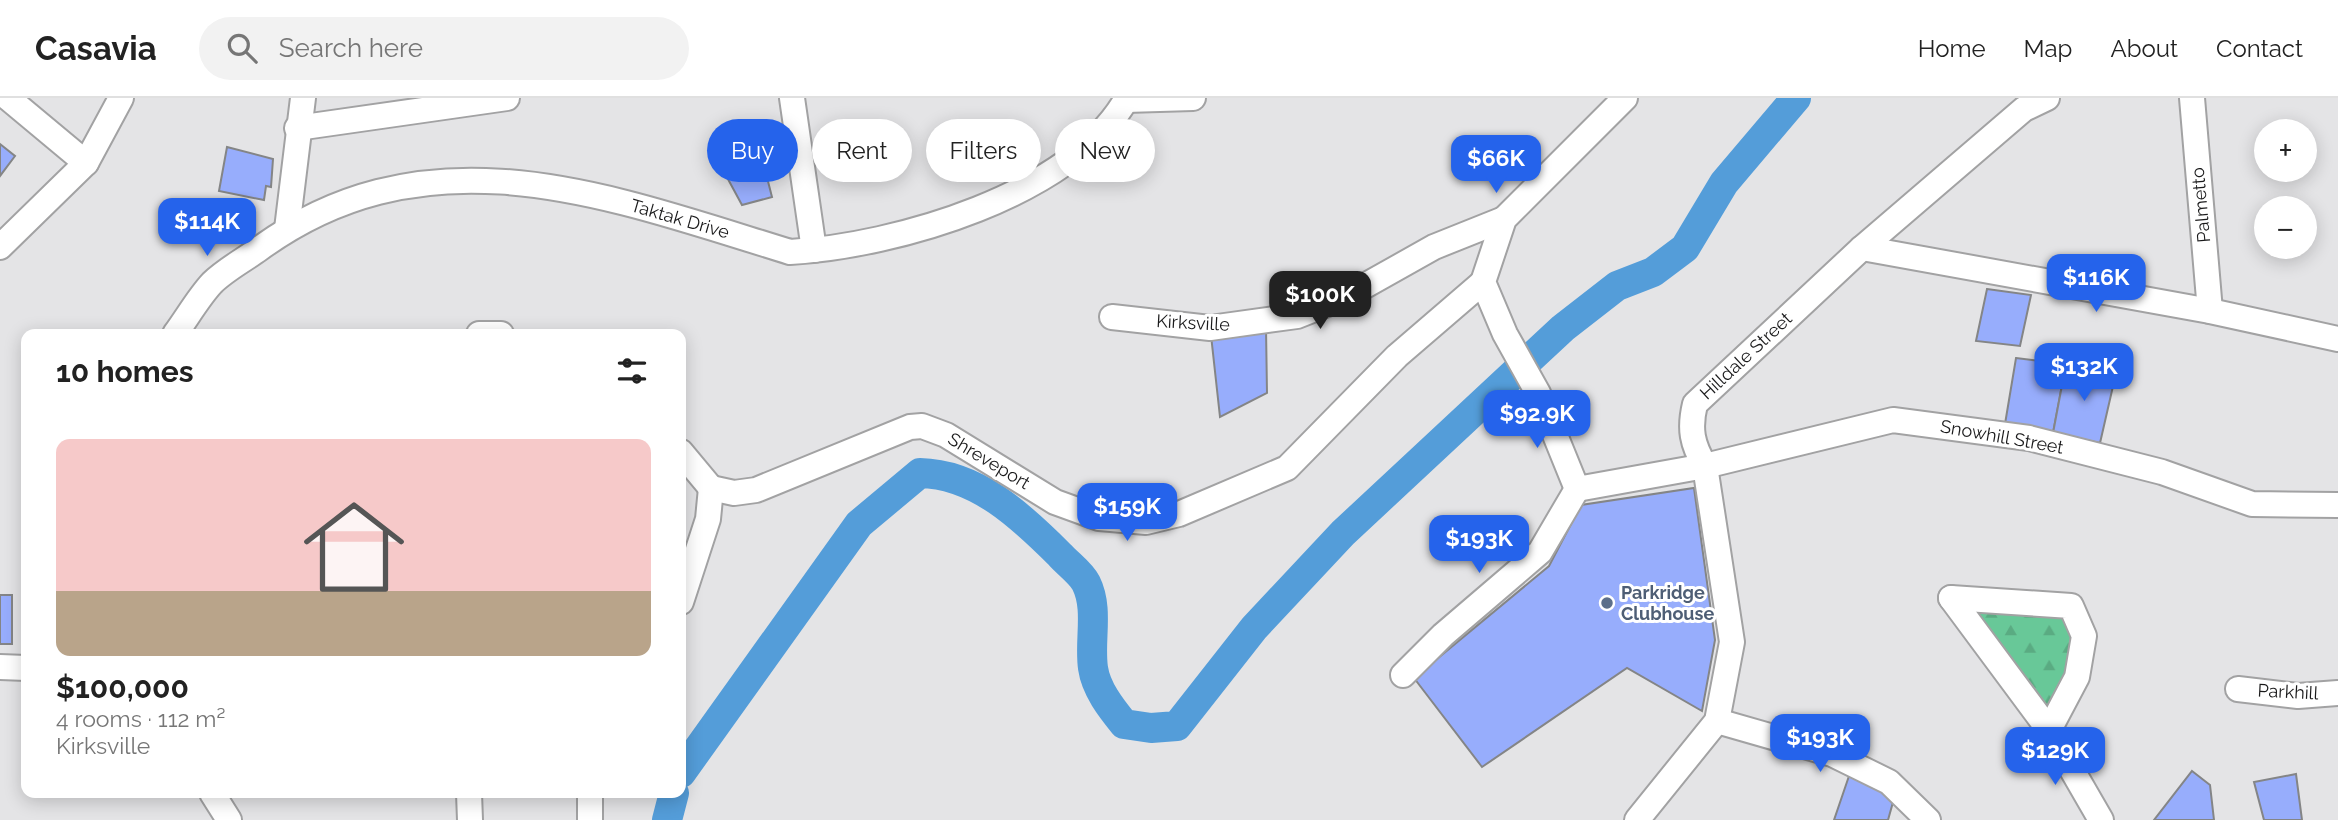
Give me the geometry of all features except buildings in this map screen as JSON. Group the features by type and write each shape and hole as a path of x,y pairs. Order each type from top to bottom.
{"street":[{"path":"8,98 86,163"},
{"path":"0,247 86,163 121,98"},
{"path":"287,229 297,128 303,98"},
{"path":"297,128 507,98"},
{"path":"792,98 814,250"},
{"name":"Taktak Drive","path":"179,329 212,283 287,229 326,210 372,194 477,178 562,187 645,207 790,252 814,250 902,233 980,209 1023,188 1101,135 1127,99 1193,98"},
{"path":"1403,675 1443,635 1540,552 1577,489 1538,393 1505,334 1483,282 1504,219 1625,98"},
{"name":"Hilldale Street","path":"1636,820 1717,721 1732,642 1705,466 1693,445 1691,423 1695,404 1862,248 2024,109 2047,98"},
{"name":"Palmetto","path":"2192,98 2210,311"},
{"name":"Kirksville","path":"1112,317 1210,328 1297,316 1345,297 1434,247 1504,219"},
{"path":"1862,248 2210,311 2338,340"},
{"name":"Shreveport","path":"711,488 734,493 756,491 910,427 922,426 978,453 1055,502 1098,518 1146,522 1179,514 1287,468 1397,356 1483,282"},
{"name":"Snowhill Street","path":"1577,489 1705,466 1893,421 2029,438 2162,472 2252,504 2338,505"},
{"path":"686,458 711,488 708,519 686,586"},
{"path":"2049,730 2077,677 2084,636 2071,606 1951,598 2049,730 2101,820"},
{"path":"0,667 21,668"},
{"name":"Parkhill","path":"2238,689 2298,696 2338,693"},
{"path":"1717,721 1832,754 1889,782 1928,820"},
{"path":"215,798 229,820"},
{"path":"469,798 470,820"},
{"path":"590,798 590,820"}],"green space":[{"path":"1956,601 2071,606 2084,636 2049,730"}],"waterway":[{"path":"686,766 859,524 920,473 961,481 997,500 1030,526 1078,572 1090,593 1093,614 1093,668 1105,698 1124,724 1151,728 1177,726 1254,628 1343,533 1563,328 1617,286 1653,272 1685,248 1724,183 1796,98"},
{"path":"667,820 673,798"}],"place":[{"name":"Parkridge Clubhouse","path":"1607,603"}]}
